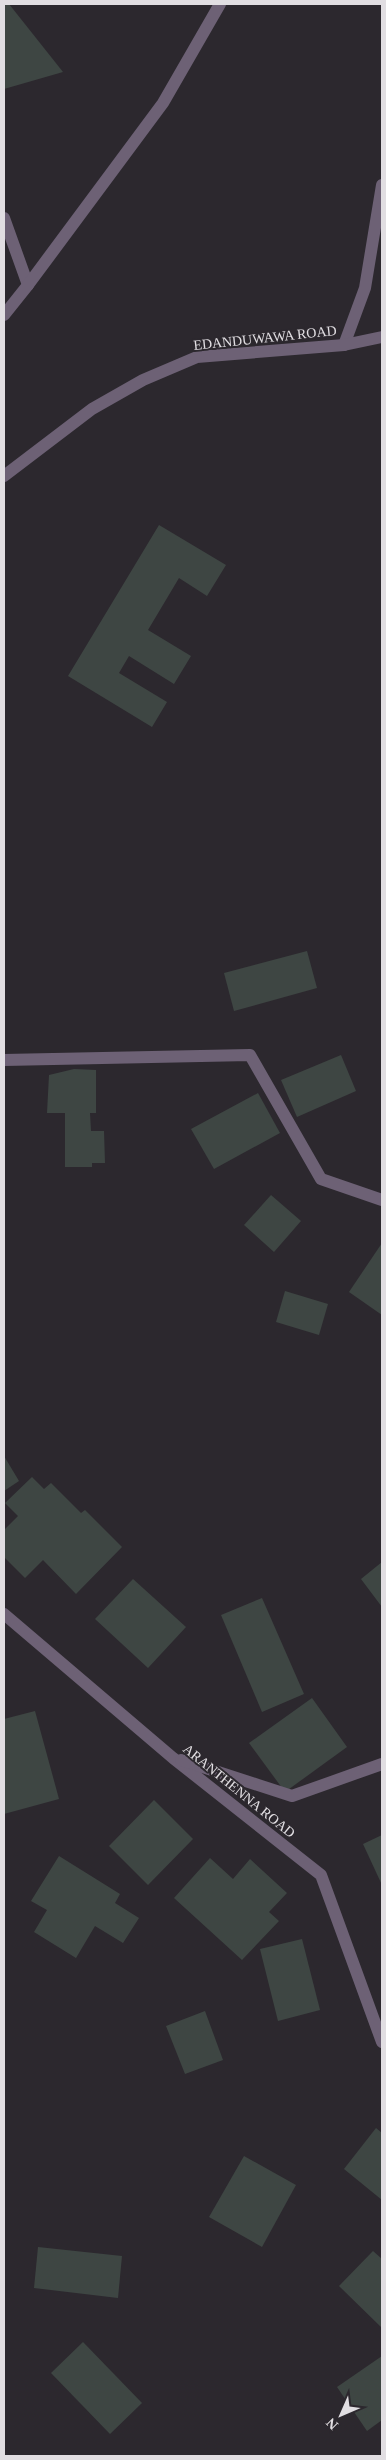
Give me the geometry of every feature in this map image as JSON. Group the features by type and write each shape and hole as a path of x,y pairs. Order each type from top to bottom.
{"street":[{"path":"4,315 163,103 220,4"},
{"path":"344,345 365,288 382,185"},
{"path":"4,218 28,285"},
{"name":"EDANDUWAWA ROAD","path":"4,476 92,409 143,380 197,357 344,345 382,337"},
{"path":"4,1060 250,1055 321,1179 382,1200"},
{"name":"ARANTHENNA ROAD","path":"4,1614 173,1758 320,1875 382,2042"},
{"path":"173,1758 292,1796 382,1764"}],"building":[{"path":"4,4 9,4 63,72 4,89"},
{"path":"159,525 226,565 207,596 179,578 148,630 191,656 174,684 129,656 119,673 167,702 152,727 68,676"},
{"path":"307,951 317,988 234,1011 224,973"},
{"path":"341,1055 356,1091 297,1117 281,1080"},
{"path":"74,1069 96,1070 96,1113 90,1113 91,1131 104,1131 105,1163 92,1163 92,1167 65,1167 65,1113 47,1113 49,1075"},
{"path":"258,1093 280,1133 214,1169 191,1129"},
{"path":"271,1195 301,1221 274,1252 244,1225"},
{"path":"382,1243 382,1315 349,1292"},
{"path":"285,1291 328,1304 319,1335 276,1322"},
{"path":"4,1456 19,1481 4,1491"},
{"path":"32,1477 44,1489 51,1483 81,1513 85,1510 122,1547 76,1594 43,1560 25,1578 4,1557 4,1530 18,1516 5,1503"},
{"path":"382,1562 382,1607 361,1579"},
{"path":"133,1579 186,1627 148,1668 95,1619"},
{"path":"262,1598 304,1694 262,1712 221,1615"},
{"path":"312,1698 347,1747 285,1792 249,1743"},
{"path":"35,1711 59,1799 4,1814 4,1719"},
{"path":"154,1800 193,1839 148,1885 109,1846"},
{"path":"382,1835 382,1885 363,1844"},
{"path":"59,1856 120,1894 115,1903 139,1918 123,1943 95,1926 76,1958 34,1932 47,1910 31,1901"},
{"path":"210,1858 233,1879 250,1859 287,1893 269,1912 279,1921 242,1960 174,1898"},
{"path":"302,1939 320,2010 278,2021 260,1949"},
{"path":"205,2011 223,2060 185,2074 166,2026"},
{"path":"376,2128 382,2133 382,2200 344,2169"},
{"path":"244,2156 296,2185 262,2247 209,2217"},
{"path":"38,2247 122,2256 118,2298 34,2288"},
{"path":"373,2251 382,2259 382,2328 339,2286"},
{"path":"83,2342 142,2403 110,2434 51,2373"},
{"path":"382,2356 382,2420 367,2431 337,2387"}]}
